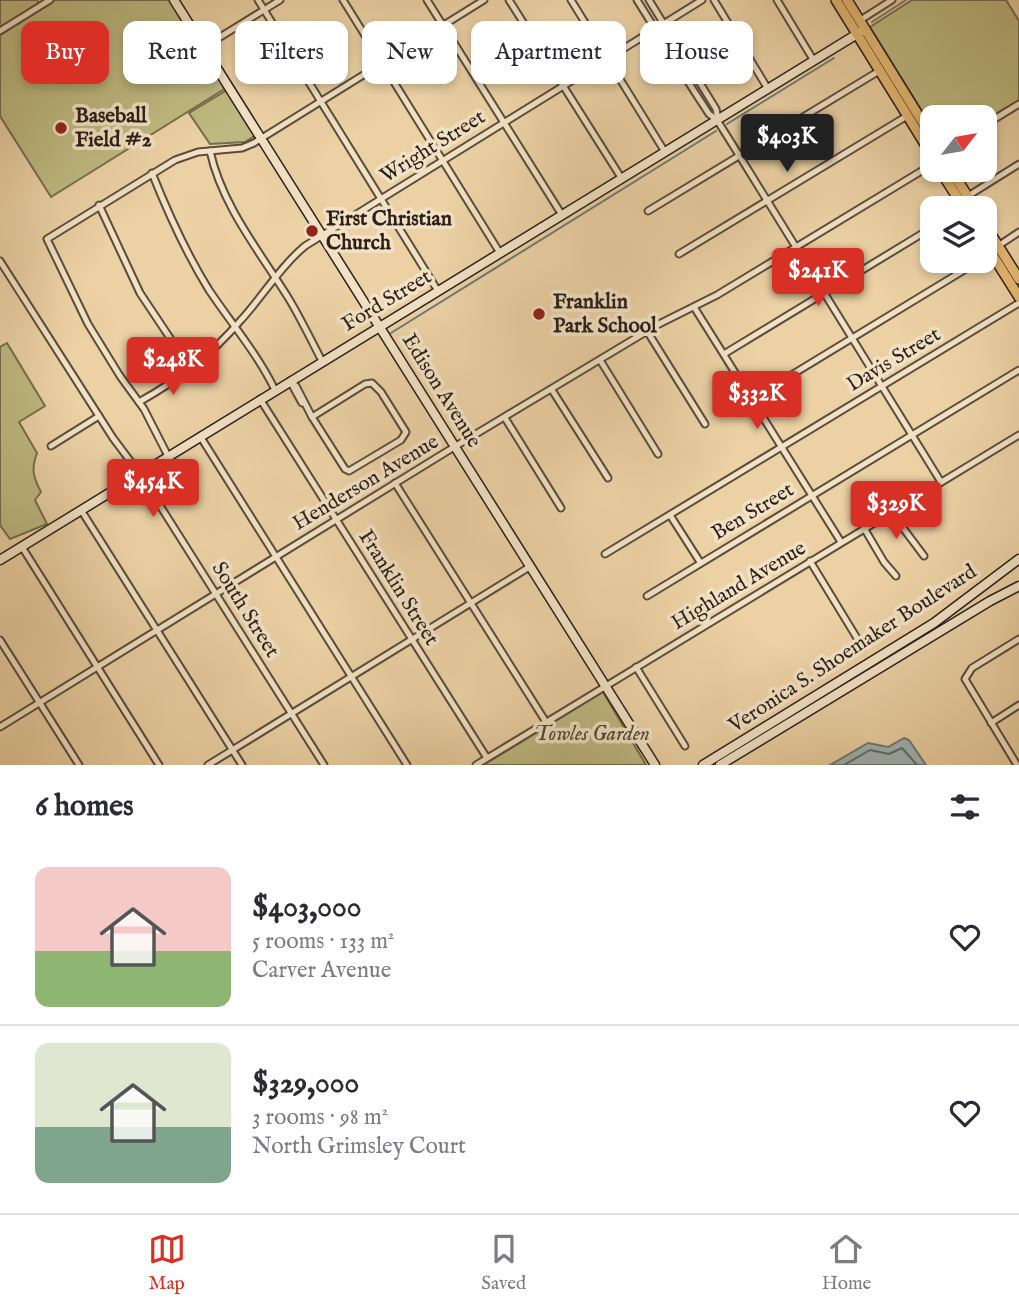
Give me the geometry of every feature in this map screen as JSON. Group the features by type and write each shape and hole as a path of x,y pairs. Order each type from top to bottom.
{"main road":[{"path":"836,0 858,27 920,120"},
{"path":"847,0 879,71 920,136"},
{"path":"959,182 968,196"},
{"path":"997,257 1019,279"},
{"path":"997,260 1019,297"}],"street":[{"path":"0,31 50,0"},
{"name":"Edison Avenue","path":"174,0 187,21"},
{"path":"258,0 438,291"},
{"path":"221,37 280,0"},
{"path":"343,0 362,31"},
{"path":"427,0 440,21"},
{"path":"451,21 484,0"},
{"path":"509,0 622,179"},
{"path":"571,0 584,21"},
{"path":"638,0 650,21"},
{"path":"649,0 661,21"},
{"name":"Wright Street","path":"668,21 702,0"},
{"path":"714,0 768,89"},
{"path":"776,0 814,61"},
{"name":"Ford Street","path":"0,560 814,61 891,0"},
{"path":"457,48 562,215"},
{"path":"648,211 879,71"},
{"name":"Edison Avenue","path":"221,74 655,765"},
{"path":"168,456 139,402 88,324 47,239 182,157 242,148 362,75"},
{"path":"395,84 500,253"},
{"path":"623,84 665,152"},
{"path":"690,84 709,114 718,120"},
{"path":"700,84 716,110 718,120 795,248 941,482"},
{"name":"Wright Street","path":"139,402 190,368 236,327 292,257 322,235 563,85"},
{"path":"998,117 1019,104"},
{"path":"679,254 907,116"},
{"path":"210,151 237,216 300,317 323,360"},
{"path":"968,196 1019,164"},
{"name":"Henderson Avenue","path":"0,727 395,483 647,331 694,307 920,172"},
{"path":"152,173 170,216 207,287 256,356 275,390"},
{"path":"99,205 135,284 190,368"},
{"path":"997,248 1019,232"},
{"path":"724,354 920,235"},
{"name":"South Street","path":"0,261 125,456 140,474 324,765"},
{"path":"752,400 959,273"},
{"name":"Davis Street","path":"605,554 1019,303"},
{"path":"694,307 841,542"},
{"path":"647,331 705,424"},
{"path":"600,360 658,454"},
{"name":"Ben Street","path":"647,596 1019,370"},
{"path":"290,380 296,386 312,417 345,469 349,471 401,439 406,432 381,391 372,383 365,384 312,417"},
{"path":"552,390 608,478"},
{"name":"Franklin Street","path":"260,399 487,758"},
{"path":"51,446 99,416"},
{"path":"505,418 562,508"},
{"name":"Highland Avenue","path":"476,765 1019,435"},
{"path":"200,436 407,765"},
{"path":"395,483 545,722"},
{"path":"895,509 903,528 924,556"},
{"path":"81,510 242,765"},
{"path":"670,515 700,562"},
{"path":"864,528 884,562 896,576"},
{"path":"22,547 159,765"},
{"name":"Veronica S. Shoemaker Boulevard","path":"702,765 934,623 1019,559"},
{"path":"810,561 863,649"},
{"path":"208,765 531,566"},
{"name":"Veronica S. Shoemaker Boulevard","path":"720,765 966,615 1019,586"},
{"path":"1017,765 965,679 972,668 1019,639"},
{"path":"0,640 79,765"},
{"path":"635,667 685,746"},
{"path":"991,723 1019,705"}],"green space":[{"path":"0,0 37,0 39,3 0,28"},
{"path":"55,0 172,0 185,21 123,21 123,84 221,84 221,80 226,88 51,197 0,116 0,35 21,22 21,84 109,84 109,21 22,21"},
{"path":"912,0 1006,0 1019,21 1019,100 998,112 998,105 920,105 920,108 870,27"},
{"path":"227,90 256,135 245,142 210,144 189,113"},
{"path":"7,343 45,406 19,422 37,453 34,473 41,492 35,500 47,524 10,539 0,525 0,347"},
{"name":"Towles Garden","path":"603,692 646,765 485,765 485,764"}],"water":[{"path":"904,738 909,740 926,765 830,765 868,743 888,747"}],"waterway":[{"path":"872,22 906,0"},
{"path":"727,124 834,58"},
{"path":"391,333 716,131"}],"place":[{"name":"Baseball Field #2","path":"61,128"},
{"name":"First Christian Church","path":"312,231"},
{"name":"Franklin Park School","path":"539,314"}]}
